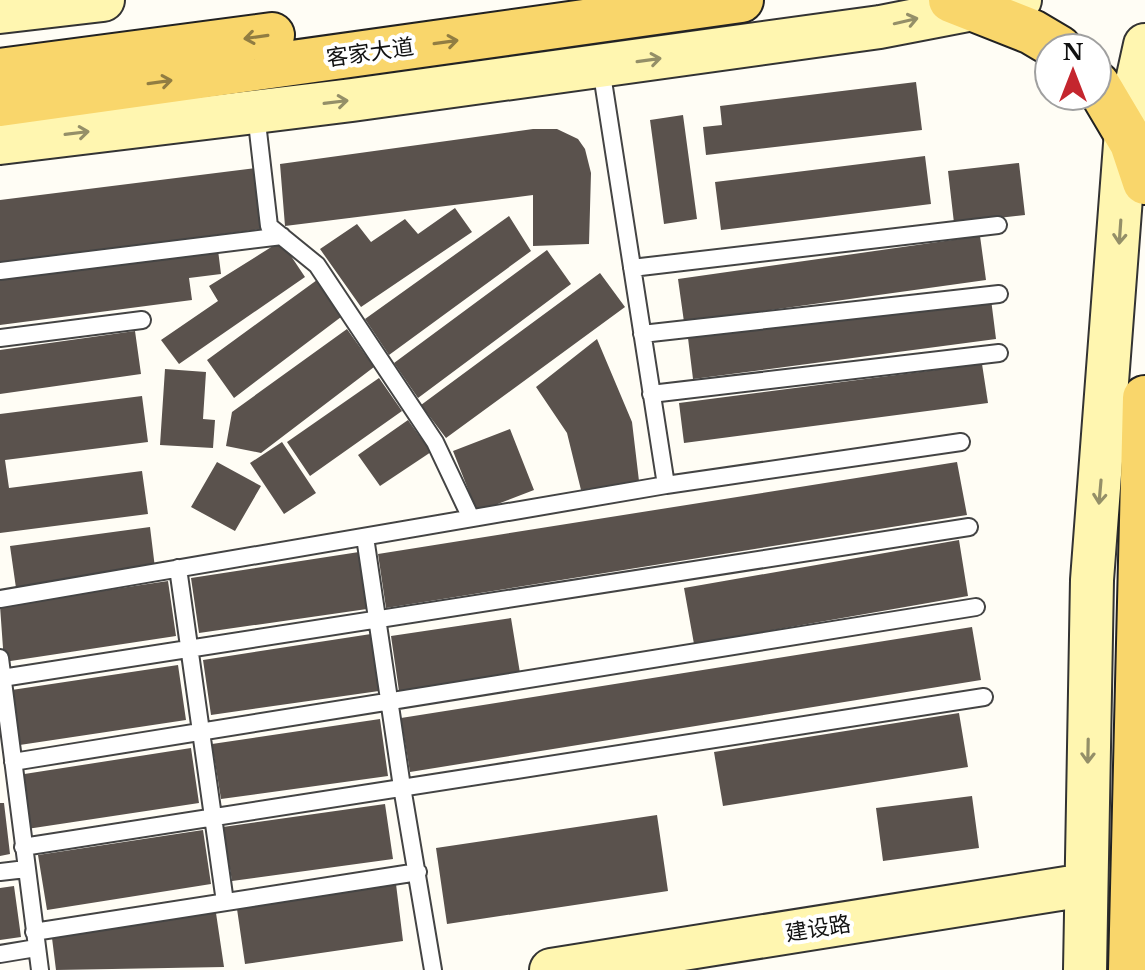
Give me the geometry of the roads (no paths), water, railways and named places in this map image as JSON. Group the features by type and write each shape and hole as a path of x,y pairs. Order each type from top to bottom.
{"main road":[{"name":"客家大道","path":"0,71 528,0"},
{"name":"客家大道","path":"0,104 741,0"},
{"path":"959,4 1033,33"},
{"path":"1113,110 1126,131 1145,182"},
{"path":"1131,970 1145,398"}],"street":[{"path":"0,12 103,0"},
{"path":"0,143 256,112 880,27 959,4 1020,0"},
{"path":"1085,970 1092,580 1126,131 1145,45"},
{"name":"建设路","path":"551,970 1085,885"}],"lane":[{"path":"600,66 666,485"},
{"path":"256,112 269,226 317,265 435,442 471,518"},
{"path":"632,268 998,225"},
{"path":"0,271 282,236"},
{"path":"642,334 999,294"},
{"path":"0,338 142,320"},
{"path":"651,394 999,353"},
{"path":"0,599 666,485 961,442"},
{"path":"2,678 969,527"},
{"path":"365,537 433,970"},
{"path":"178,568 225,902"},
{"path":"13,762 976,607"},
{"path":"0,658 13,762 8,788 23,847 40,970"},
{"path":"23,847 984,697"},
{"path":"0,872 26,869"},
{"path":"0,954 35,940 225,902 418,872"}]}
